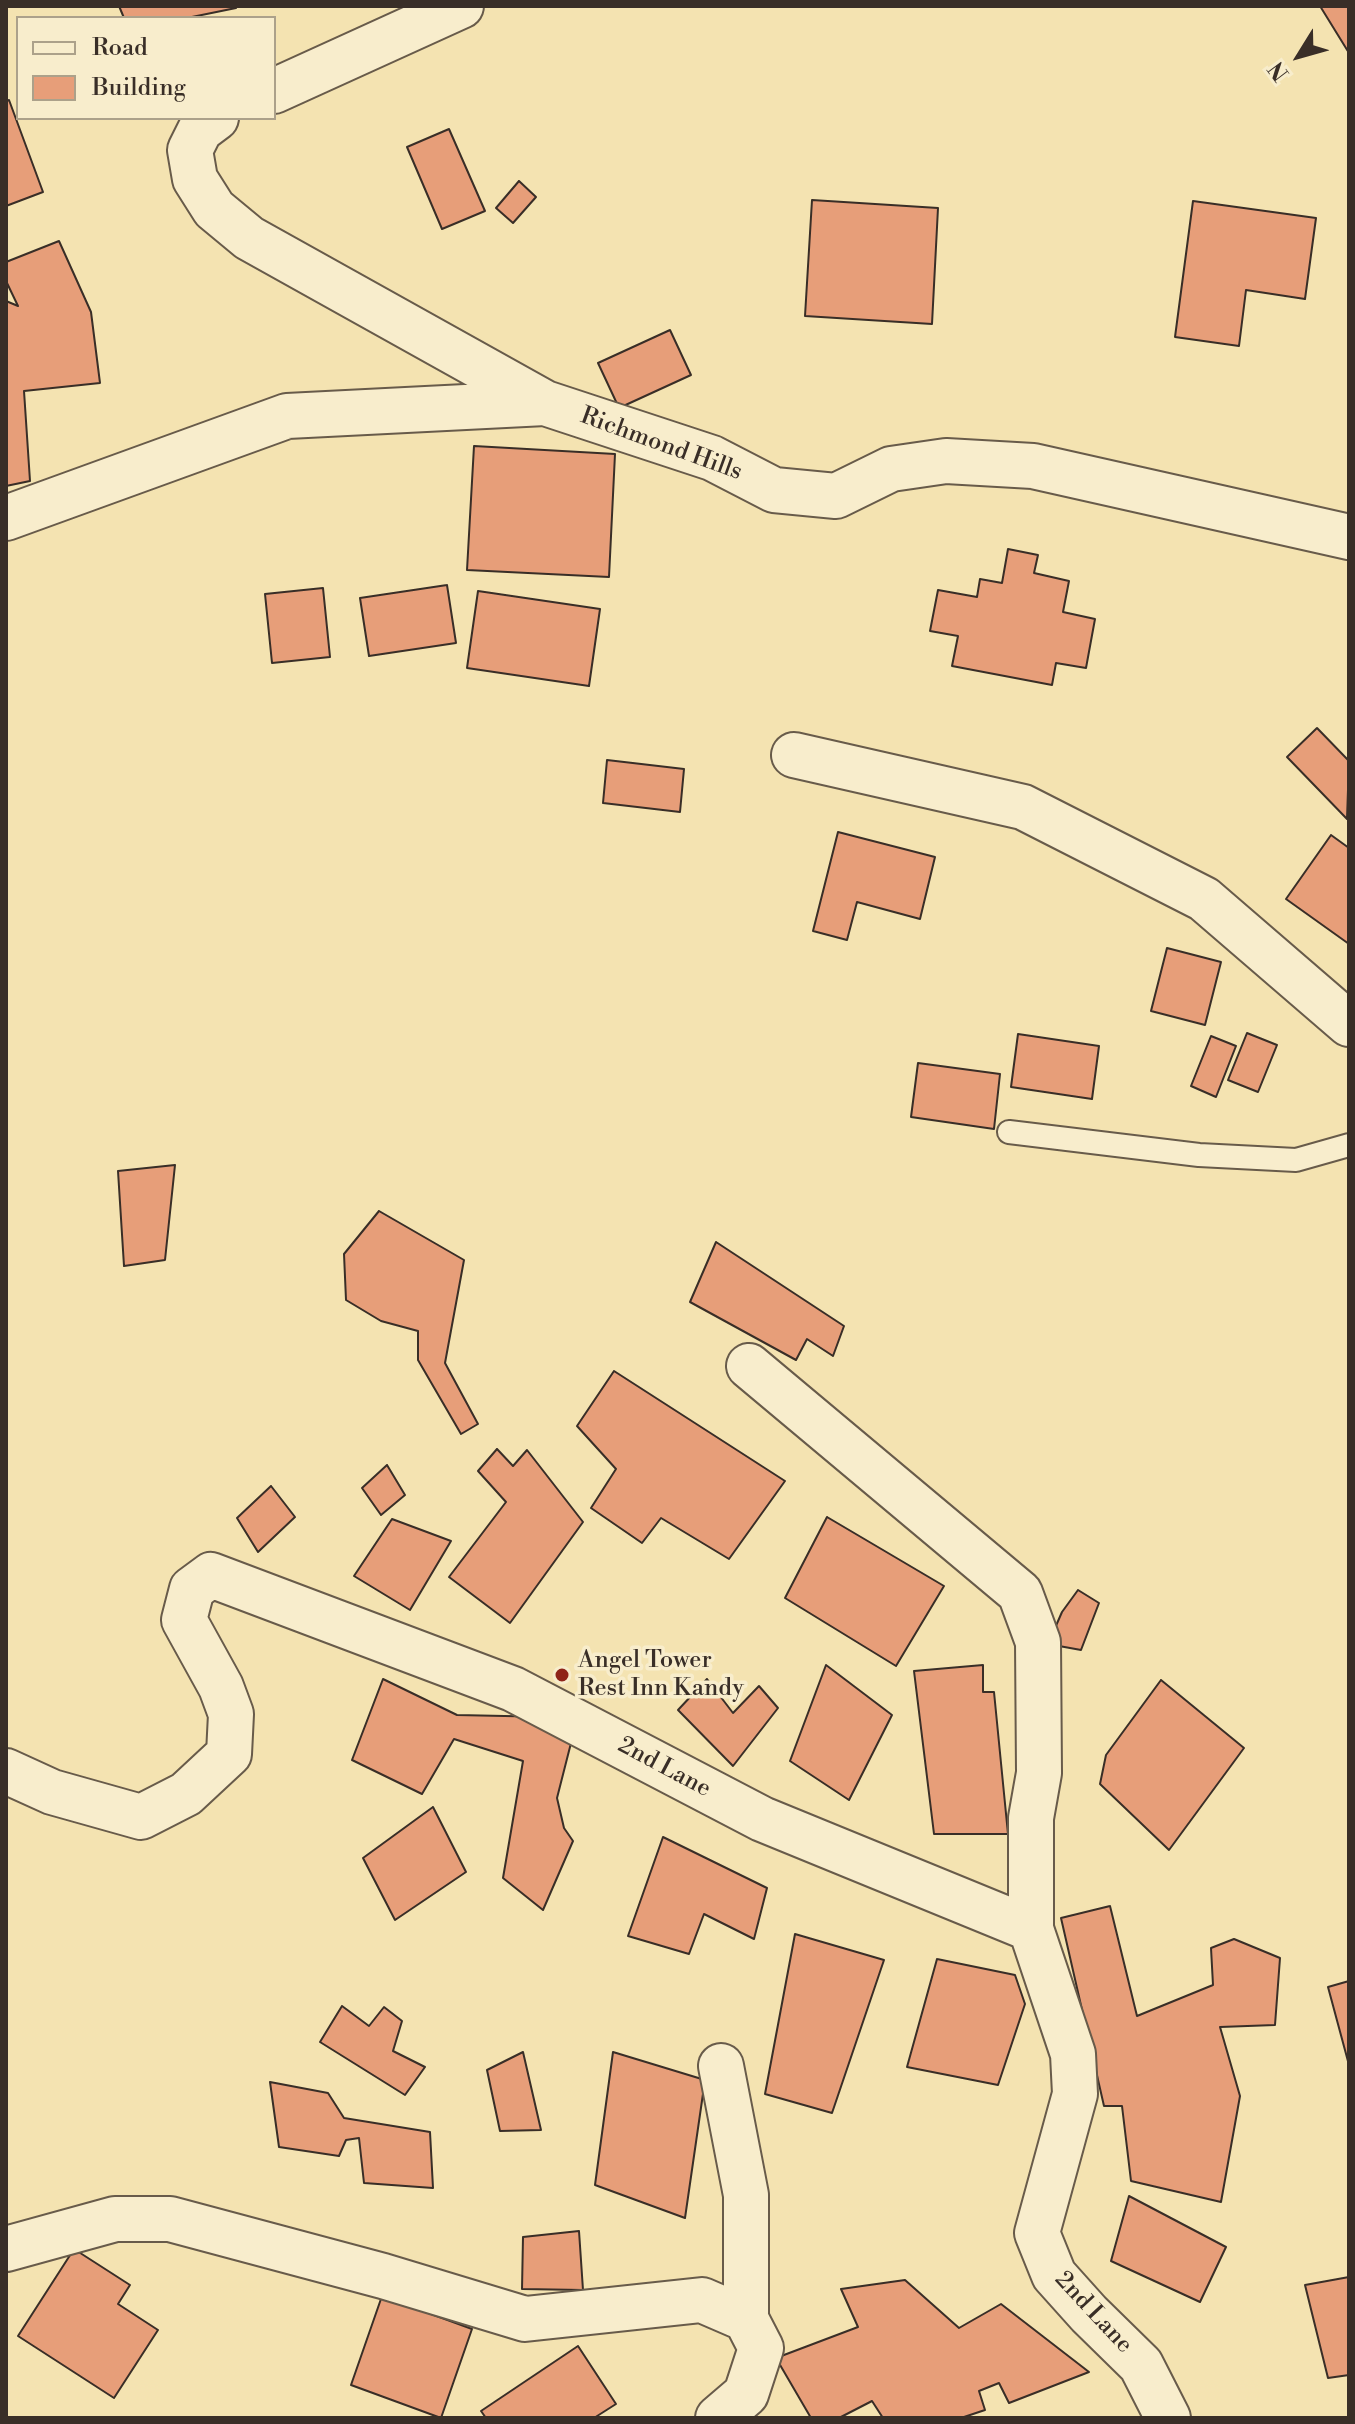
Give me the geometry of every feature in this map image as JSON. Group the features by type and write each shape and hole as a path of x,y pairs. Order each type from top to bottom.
{"street":[{"path":"276,90 461,6"},
{"name":"Richmond Hills","path":"213,120 200,130 190,150 195,179 214,209 249,238 545,403 712,458 774,490 836,496 891,469 946,461 1033,466 1349,537"},
{"path":"6,518 287,416 545,403"},
{"path":"794,755 1023,807 1204,899 1349,1024"},
{"path":"749,1366 1020,1593 1038,1642 1039,1773 1031,1818 1031,1929"},
{"name":"2nd Lane","path":"6,1771 52,1792 141,1817 186,1794 229,1754 231,1714 221,1687 184,1620 192,1589 211,1575 513,1689 762,1819 1031,1929 1073,2054 1075,2094 1037,2233 1054,2275 1141,2365 1168,2418"},
{"path":"718,2418 746,2394 761,2348 746,2319 746,2195 721,2066"},
{"path":"6,2249 115,2219 170,2219 368,2272 525,2319 702,2300 746,2319"}],"lane":[{"path":"1009,1132 1199,1155 1296,1160 1349,1145"}],"building":[{"path":"119,6 236,6 197,16 123,16"},
{"path":"1320,6 1349,6 1349,53"},
{"path":"9,100 43,192 6,206 6,101"},
{"path":"449,129 485,211 442,229 407,147"},
{"path":"519,181 536,197 513,223 496,208"},
{"path":"812,200 938,208 932,324 805,316"},
{"path":"1193,201 1316,218 1305,299 1246,290 1239,346 1175,337"},
{"path":"59,241 91,312 100,383 24,391 30,481 6,486 6,301 18,306 6,281 6,262"},
{"path":"670,330 691,375 619,408 598,363"},
{"path":"474,446 615,454 609,577 467,570"},
{"path":"1008,549 1038,555 1034,573 1069,581 1063,612 1095,619 1086,668 1056,663 1052,685 952,666 958,636 930,631 938,590 977,597 980,579 1002,583"},
{"path":"447,585 456,643 369,656 360,598"},
{"path":"323,588 330,657 272,663 265,594"},
{"path":"478,591 600,609 589,686 467,668"},
{"path":"1317,728 1349,761 1347,819 1287,757"},
{"path":"607,760 684,769 680,812 603,803"},
{"path":"838,832 935,857 920,919 857,902 847,940 813,931"},
{"path":"1331,835 1349,848 1349,944 1286,899"},
{"path":"1167,948 1221,962 1205,1025 1151,1011"},
{"path":"1247,1033 1277,1045 1258,1092 1228,1080"},
{"path":"1018,1034 1099,1046 1092,1099 1011,1087"},
{"path":"1211,1036 1236,1046 1216,1097 1191,1086"},
{"path":"918,1063 1000,1074 994,1129 911,1117"},
{"path":"175,1165 165,1260 124,1266 118,1171"},
{"path":"379,1211 464,1260 445,1363 478,1424 461,1434 418,1360 418,1331 381,1321 346,1300 344,1254"},
{"path":"716,1242 844,1326 833,1356 807,1339 796,1360 690,1302"},
{"path":"614,1371 785,1481 729,1559 661,1518 642,1543 591,1508 616,1469 577,1426"},
{"path":"497,1449 513,1466 527,1450 583,1522 510,1623 449,1577 506,1502 478,1471"},
{"path":"387,1465 405,1495 381,1515 362,1488"},
{"path":"271,1486 295,1517 258,1552 237,1518"},
{"path":"827,1517 944,1586 896,1666 785,1598"},
{"path":"392,1519 451,1541 410,1610 354,1576"},
{"path":"1078,1590 1099,1603 1081,1650 1048,1644 1062,1612"},
{"path":"826,1665 892,1715 849,1800 790,1761"},
{"path":"983,1665 983,1692 994,1692 1008,1834 934,1834 914,1671"},
{"path":"383,1679 457,1715 552,1717 571,1743 557,1798 564,1828 573,1841 543,1910 503,1878 523,1761 454,1739 422,1794 352,1760"},
{"path":"707,1679 733,1713 759,1686 778,1708 733,1766 678,1710"},
{"path":"1161,1680 1244,1748 1169,1850 1100,1784 1106,1755"},
{"path":"433,1807 466,1872 395,1920 363,1858"},
{"path":"663,1837 767,1888 754,1939 704,1914 689,1954 628,1936"},
{"path":"1110,1906 1137,2016 1213,1985 1211,1948 1234,1939 1280,1958 1275,2025 1220,2027 1240,2096 1221,2202 1131,2181 1122,2106 1104,2106 1061,1918"},
{"path":"795,1934 884,1960 832,2113 765,2094"},
{"path":"937,1959 1015,1975 1025,2004 998,2085 907,2067"},
{"path":"1349,1981 1349,2065 1328,1987"},
{"path":"342,2006 369,2026 384,2007 402,2021 393,2051 425,2067 405,2095 320,2042"},
{"path":"523,2052 541,2130 500,2131 487,2070"},
{"path":"613,2052 705,2080 685,2218 595,2185"},
{"path":"270,2082 328,2093 344,2118 430,2132 433,2188 364,2183 359,2138 346,2140 339,2156 279,2147"},
{"path":"1129,2196 1226,2247 1200,2302 1111,2261"},
{"path":"579,2231 583,2290 522,2289 523,2237"},
{"path":"74,2249 130,2285 118,2304 158,2330 114,2398 18,2336"},
{"path":"1349,2277 1349,2375 1328,2378 1305,2285"},
{"path":"905,2280 959,2328 1001,2304 1089,2372 1009,2403 999,2383 979,2391 985,2410 961,2418 883,2418 872,2401 839,2418 811,2418 776,2358 858,2327 841,2289"},
{"path":"382,2296 472,2329 441,2418 351,2385"},
{"path":"578,2346 616,2404 594,2418 486,2418 481,2411"}],"place":[{"name":"Angel Tower Rest Inn Kandy","path":"562,1675"}]}
